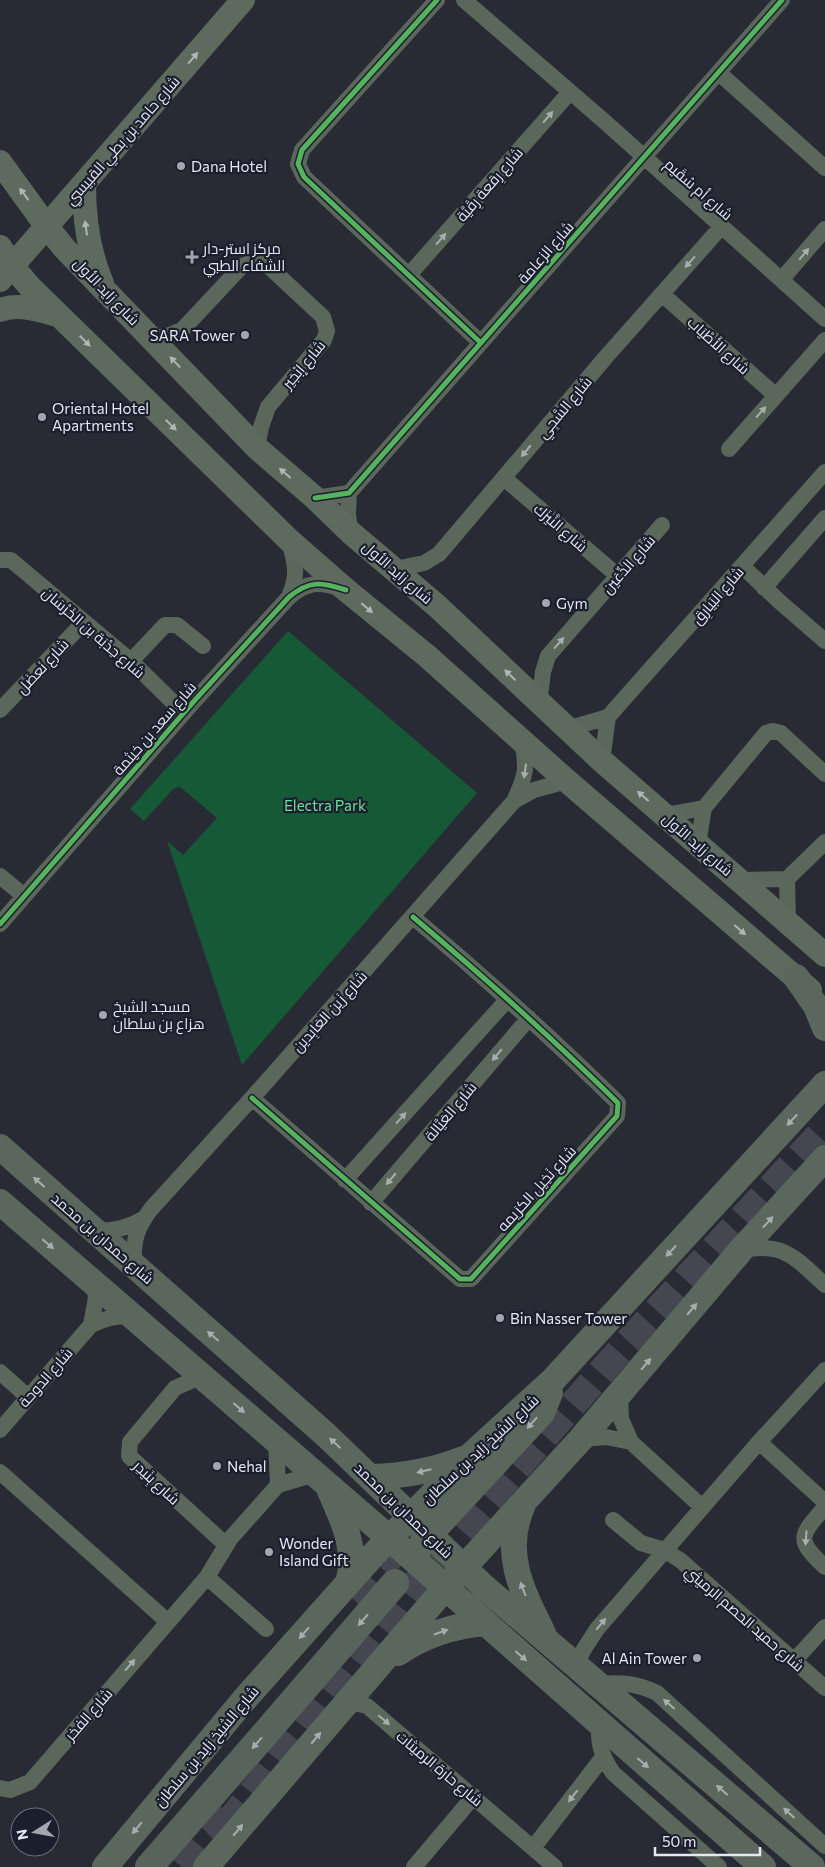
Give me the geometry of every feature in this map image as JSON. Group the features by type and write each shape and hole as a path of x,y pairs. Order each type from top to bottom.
{"highway":[{"path":"148,1867 395,1583"}],"main road":[{"name":"شارع حامد بن بطي القبيسي","path":"4,264 46,227 243,0"},
{"name":"شارع زايد الأول","path":"0,162 46,227 257,448 315,498 350,532 437,606 539,704 602,761 825,955"},
{"path":"84,184 86,231 97,270 106,291"},
{"path":"4,264 30,287 289,540 346,590 427,656 567,781 825,1002"},
{"path":"0,310 17,307 30,308 58,315"},
{"path":"796,978 816,1006 825,1028"},
{"name":"شارع الشيخ زايد بن سلطان","path":"105,1866 243,1701 388,1538 470,1456 553,1380 825,1084"},
{"name":"شارع حمدان بن محمد","path":"0,1147 371,1476 464,1568 554,1648 812,1867"},
{"path":"206,1867 445,1588 620,1395 742,1250 825,1158"},
{"name":"شارع حمدان بن محمد","path":"0,1202 322,1480 763,1867"},
{"path":"422,1568 419,1552 421,1544 542,1413 549,1398 553,1380"},
{"path":"371,1476 399,1475 424,1471 470,1456"},
{"path":"322,1480 340,1512 351,1546 352,1571 348,1583"},
{"path":"531,1493 524,1504 515,1528 513,1557 522,1588 532,1611 554,1648"},
{"path":"371,1676 387,1660 425,1637 453,1628 484,1623"}],"street":[{"path":"437,0 302,150 298,164 304,177 481,343"},
{"name":"شارع أم سُقَيم","path":"464,0 782,279 825,319"},
{"name":"شارع الزعامة","path":"349,493 782,0"},
{"path":"718,73 825,168"},
{"name":"شارع رِقعة رِقَيَّة","path":"409,275 570,92"},
{"name":"شارع السَّجِي","path":"395,569 424,563 439,554 722,226"},
{"path":"782,279 825,229"},
{"name":"شارع إبْجَير","path":"152,338 167,336 182,330 242,266 253,262 265,263 323,317 327,331 324,340 268,407 261,427 257,448"},
{"name":"شارع الأَطْيَاب","path":"662,294 776,396"},
{"path":"729,449 825,340"},
{"name":"شارع البَيارِق","path":"608,718 825,472"},
{"name":"شارع النَّيزَك","path":"504,478 618,576"},
{"path":"315,498 349,493 350,532"},
{"path":"764,588 825,518"},
{"name":"شارع الدِّعَين","path":"539,704 543,672 548,656 662,525"},
{"name":"شارع سعد بن خيثمة","path":"289,540 296,568 295,582 289,597"},
{"name":"شارع حِدْبَة بن الخَرْسَان","path":"0,560 11,560 131,662 184,713"},
{"path":"742,566 764,588 824,638"},
{"name":"شارع سعد بن خيثمة","path":"0,924 184,713 289,597 301,587 311,584 321,583 346,590"},
{"name":"شارع نَعضَل","path":"0,710 84,622"},
{"path":"131,662 165,626 177,624 204,646"},
{"path":"567,729 608,718 602,761"},
{"path":"698,844 704,808 766,733 773,731 780,733 825,774"},
{"name":"شارع زَين العَابِدين","path":"134,1265 133,1248 135,1235 143,1219 514,801 523,781 527,765 522,740"},
{"name":"شارع زَين العَابِدين","path":"514,801 534,790 567,781"},
{"path":"665,815 704,808"},
{"path":"741,880 787,879 825,842"},
{"path":"0,876 24,896"},
{"path":"787,879 788,922"},
{"name":"شارع نَخِيل الكرَيمه","path":"252,1098 460,1279 471,1279 617,1116 618,1103 529,1018 412,917"},
{"name":"شارع العَيَّالة","path":"345,1180 507,1000"},
{"name":"شارع العَيَّالة","path":"371,1203 529,1018"},
{"name":"شارع زَين العَابِدين","path":"96,1231 115,1231 143,1219"},
{"path":"742,1250 764,1247 782,1250 799,1261 825,1285"},
{"path":"91,1325 96,1298 94,1283"},
{"name":"شارع الدوحة","path":"0,1430 91,1325 117,1316 132,1316"},
{"name":"شارع بِنَيدِر","path":"175,1388 182,1358"},
{"path":"576,1665 597,1629 759,1442 825,1370"},
{"path":"0,1372 28,1397"},
{"name":"شارع بِنَيدِر","path":"202,1376 175,1388 130,1442 129,1456 226,1545"},
{"path":"620,1395 621,1419 631,1442 702,1507"},
{"path":"581,1439 606,1437 631,1442"},
{"path":"276,1441 278,1485 322,1480"},
{"path":"759,1442 825,1502"},
{"path":"0,1472 168,1622"},
{"name":"شارع الفخر","path":"0,1788 10,1790 30,1782 207,1577 226,1545 278,1485"},
{"path":"825,1507 807,1528 804,1538 804,1543 809,1552 825,1567"},
{"name":"شارع حميد الحصم الرميثي","path":"613,1520 641,1543 664,1550 688,1567 825,1688"},
{"path":"207,1577 266,1630"},
{"path":"794,1661 825,1627"},
{"path":"598,1684 628,1682 643,1686 657,1693 825,1846"},
{"name":"شارع حارة الرميثات","path":"342,1708 354,1703 367,1706 555,1867"},
{"path":"599,1725 598,1738 603,1757 613,1773 719,1867"},
{"path":"533,1848 603,1757"},
{"path":"414,1867 474,1796"}],"green space":[{"name":"Electra Park","path":"288,631 477,793 242,1065 167,841 183,855 217,818 180,787 174,788 144,821 130,809"}],"tunnel":[{"path":"226,1826 417,1582 626,1344 825,1129"},
{"path":"352,1598 439,1508"},
{"path":"182,1867 203,1841 236,1810"}],"cycle path":[{"path":"437,0 302,150 298,164 304,177 481,343"},
{"path":"315,498 349,493 782,0"},
{"path":"0,924 195,700 289,597 296,591 316,584 330,585 346,590"},
{"path":"252,1098 460,1279 471,1279 617,1116 618,1103 517,1008 413,917"}],"place":[{"name":"Dana Hotel","path":"181,166"},
{"name":"مركز استر-دار الشفاء الطبي","path":"192,257"},
{"name":"SARA Tower","path":"245,335"},
{"name":"Oriental Hotel Apartments","path":"42,417"},
{"name":"Gym","path":"546,603"},
{"name":"مسجد الشيخ هزاع بن سلطان","path":"103,1015"},
{"name":"Bin Nasser Tower","path":"500,1318"},
{"name":"Nehal","path":"217,1466"},
{"name":"Wonder Island Gift","path":"269,1552"},
{"name":"Al Ain Tower","path":"697,1658"}]}
